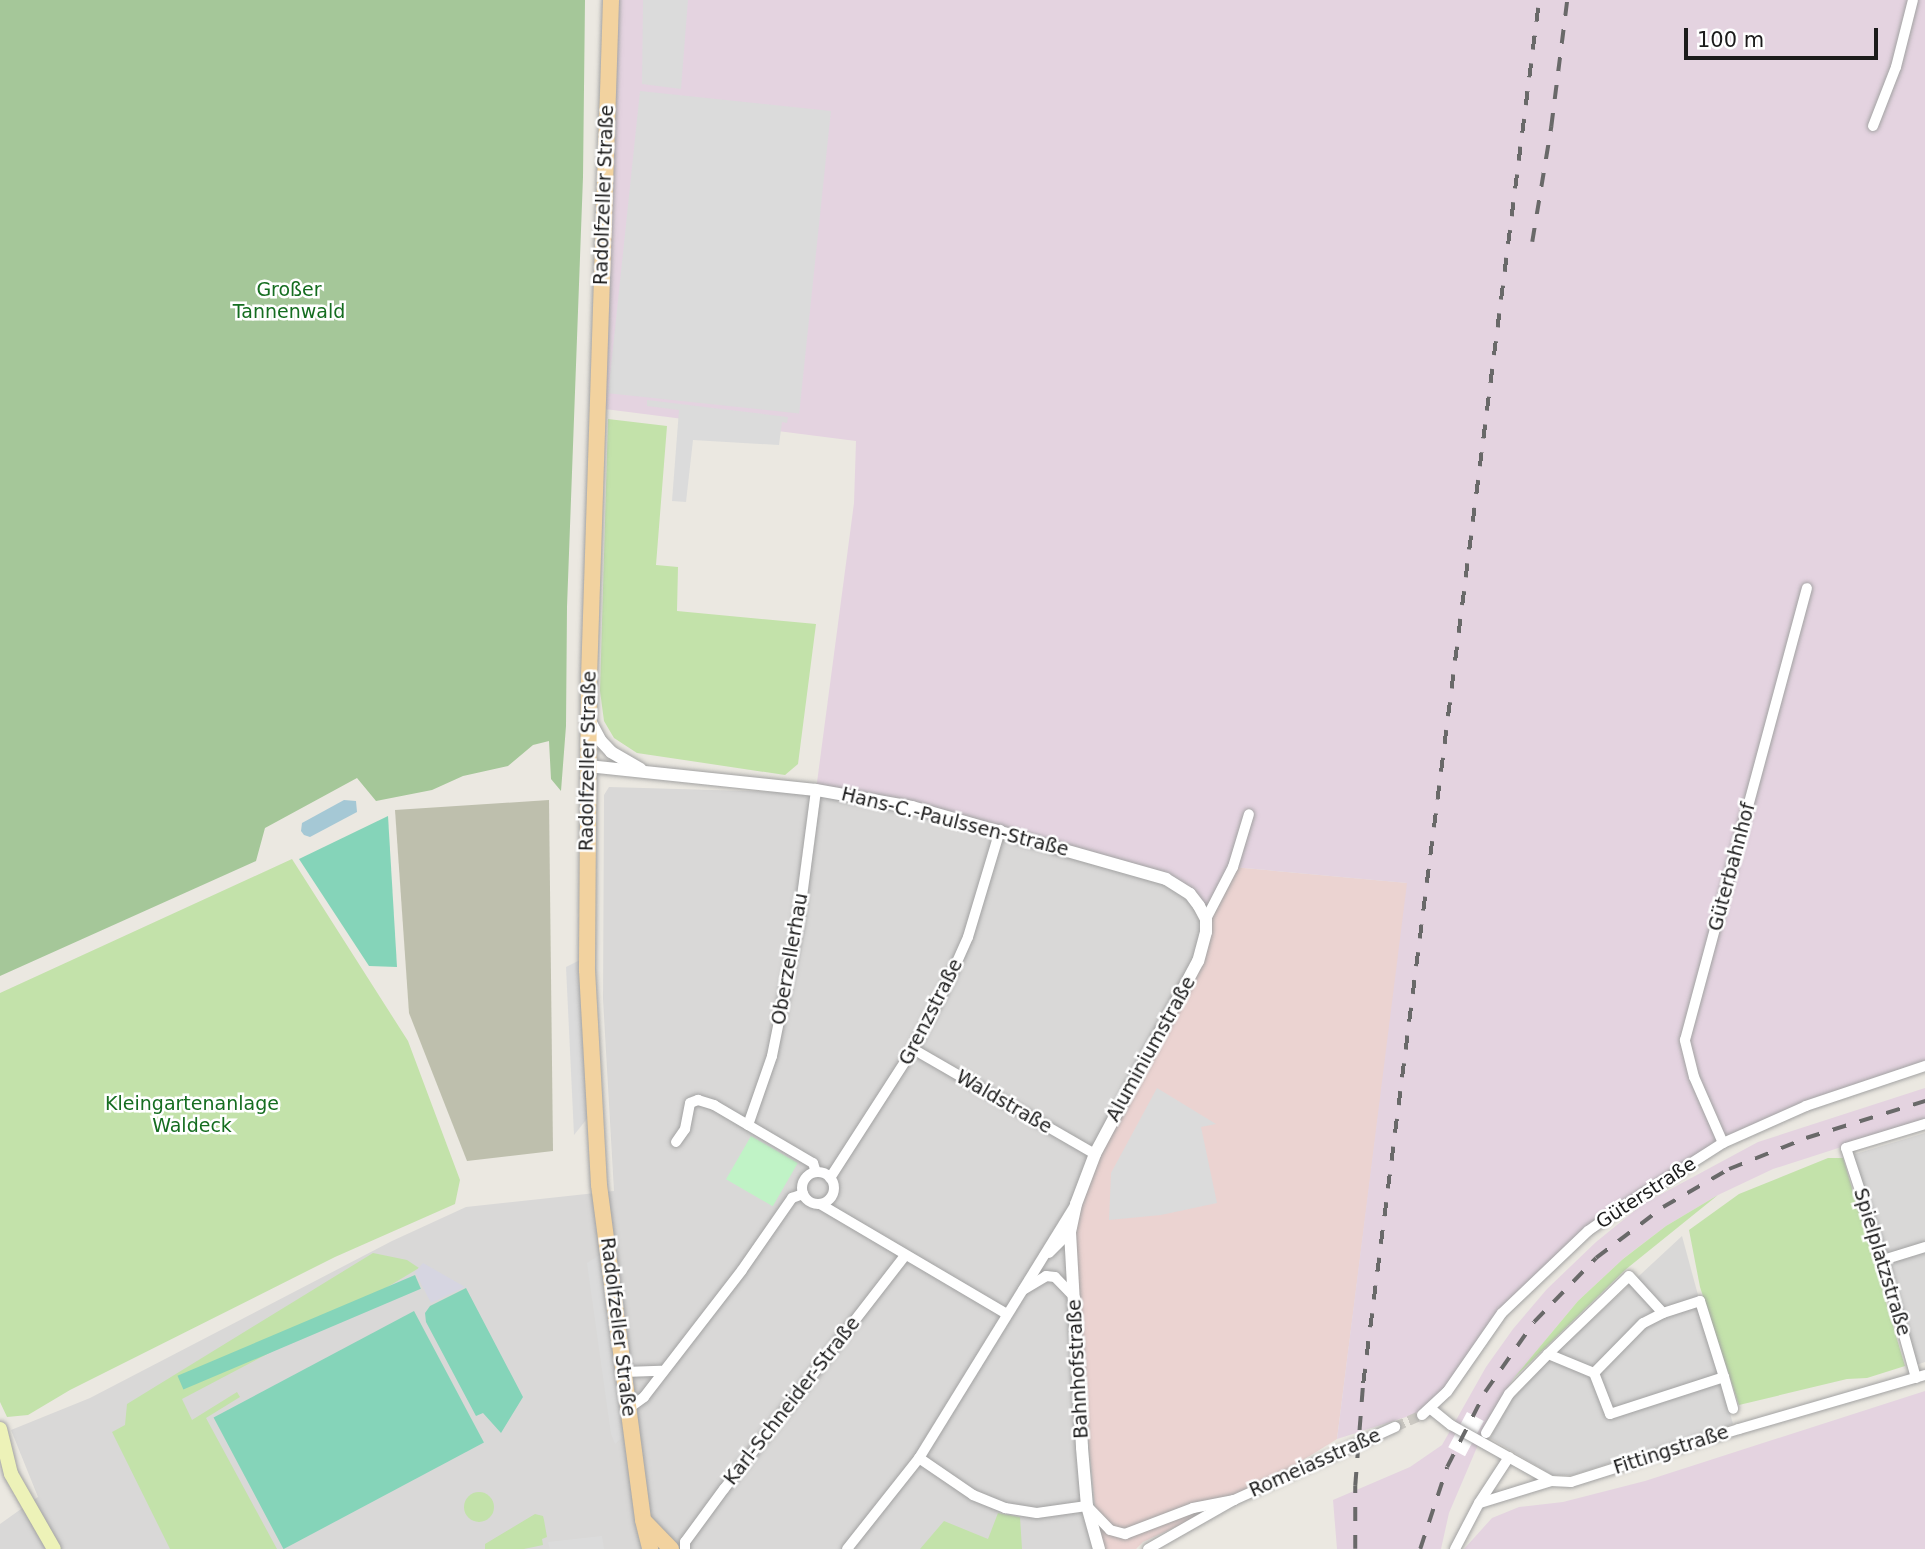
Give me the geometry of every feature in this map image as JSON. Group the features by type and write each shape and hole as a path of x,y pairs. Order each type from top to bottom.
{"main road":[{"name":"Radolfzeller Straße","path":"611,0 589,717 587,970 599,1185 643,1520 650,1549"},
{"path":"0,1429 11,1474 54,1549"},
{"path":"643,1520 671,1549"}],"street":[{"path":"1873,126 1895,67 1913,0"},
{"name":"Güterbahnhof","path":"1723,1143 1694,1077 1685,1040 1807,587"},
{"path":"589,717 611,752 643,771"},
{"name":"Hans-C.-Paulssen-Straße","path":"588,766 816,790 900,804 1166,878 1190,894 1206,919"},
{"name":"Oberzellerhau","path":"748,1125 772,1056 789,973 816,790"},
{"path":"1206,919 1233,867 1249,814"},
{"name":"Grenzstraße","path":"830,1178 914,1049 968,937 1000,830"},
{"name":"Aluminiumstraße","path":"1019,1292 1040,1262 1070,1231 1076,1205 1095,1154 1191,980 1204,943 1206,919"},
{"name":"Waldstraße","path":"914,1049 1095,1154"},
{"name":"Güterstraße","path":"1509,1457 1427,1412 1447,1392 1502,1313 1541,1274 1588,1231 1723,1143 1806,1106 1925,1066"},
{"path":"676,1142 685,1129 690,1103 698,1100 715,1105 813,1163 816,1172"},
{"name":"Spielplatzstraße","path":"1921,1376 1846,1148 1925,1125"},
{"path":"820,1204 833,1194 830,1178 816,1172 807,1176 802,1184 803,1194 813,1204 820,1204 1007,1314"},
{"path":"629,1408 644,1397 661,1371 742,1270 792,1198 803,1194"},
{"name":"Aluminiumstraße","path":"846,1549 919,1458 1019,1292 1076,1205"},
{"name":"Bahnhofstraße","path":"1070,1231 1087,1506 1099,1549"},
{"path":"1883,1260 1925,1247"},
{"name":"Karl-Schneider-Straße","path":"685,1549 685,1542 905,1256"},
{"path":"1019,1292 1046,1276 1055,1277 1075,1298"},
{"path":"1486,1433 1509,1394 1629,1276 1663,1313"},
{"path":"1594,1373 1643,1323 1663,1313 1700,1301 1733,1409"},
{"path":"1548,1354 1594,1373 1610,1414 1724,1377"},
{"path":"624,1372 661,1371"},
{"name":"Fittingstraße","path":"1479,1503 1551,1481 1571,1482 1921,1376"},
{"name":"Romeiasstraße","path":"1148,1549 1234,1500 1395,1427"},
{"path":"1455,1549 1479,1503 1509,1457 1551,1481"},
{"path":"919,1458 973,1495 1005,1508 1037,1513 1087,1506"},
{"name":"Romeiasstraße","path":"1087,1506 1110,1530 1125,1534 1193,1508 1234,1500"}],"shaded area":[{"path":"611,0 1925,0 1925,1066 1723,1143 1615,1212 1531,1283 1431,1409 1337,1439 1407,883 1233,867 1206,919 1190,894 1127,866 816,790 854,503 856,441 597,408"},
{"path":"643,0 688,0 681,89 642,84"},
{"path":"640,91 831,111 799,413 608,393"},
{"path":"647,400 788,417 787,423 782,422 779,445 693,440 686,502 672,501 679,410 647,406"},
{"path":"609,787 815,793 866,800 1162,879 1186,896 1203,921 1098,1549 0,1549 0,1524 38,1497 11,1430 90,1398 392,1241 466,1207 614,1191 603,999 604,795"},
{"path":"549,800 553,1151 467,1161 409,1013 395,810"},
{"path":"1233,867 1408,883 1337,1439 1253,1491 1143,1542 1136,1549 1099,1549 1075,1298 1076,1204 1206,932"},
{"path":"586,957 594,1110 574,1135 566,967"},
{"path":"1157,1088 1216,1124 1201,1127 1217,1203 1161,1215 1109,1220 1111,1173"},
{"path":"1925,1088 1925,1120 1773,1169 1718,1195 1666,1226 1624,1258 1578,1301 1513,1379 1489,1419 1449,1513 1441,1549 1337,1549 1333,1500 1410,1467 1442,1445 1486,1367 1513,1329 1547,1289 1596,1242 1643,1204 1758,1142"},
{"path":"1925,1133 1925,1362 1916,1365 1852,1155"},
{"path":"1682,1236 1733,1424 1573,1475 1552,1475 1490,1438 1512,1399 1557,1352"},
{"path":"609,1249 631,1429 615,1444 611,1434 587,1263"},
{"path":"423,1263 465,1287 431,1303 415,1272"},
{"path":"1925,1391 1925,1549 1464,1549 1492,1518 1519,1507 1563,1502 1645,1481"},
{"path":"602,1536 604,1549 550,1549 548,1542"}],"green space":[{"name":"Großer Tannenwald","path":"0,0 585,0 583,177 567,607 566,726 561,791 551,779 549,741 533,745 508,766 463,776 432,790 376,801 357,778 265,828 256,861 0,976"},
{"path":"608,419 667,426 656,565 678,567 677,611 816,624 798,764 785,775 637,753 614,738 604,721 600,691"},
{"path":"388,816 397,967 369,966 299,859"},
{"name":"Kleingartenanlage Waldeck","path":"292,859 408,1041 460,1180 455,1204 335,1257 70,1390 28,1415 7,1417 0,1402 0,993"},
{"path":"751,1136 798,1163 773,1206 726,1179"},
{"path":"1828,1158 1843,1158 1905,1366 1867,1378 1847,1379 1739,1405 1700,1287 1689,1230 1739,1194"},
{"path":"1718,1195 1625,1270 1513,1379 1578,1301 1623,1259 1666,1226"},
{"path":"373,1253 407,1260 419,1268 341,1315 182,1399 192,1420 237,1392 240,1397 206,1418 277,1549 170,1549 112,1432 125,1425 127,1404"},
{"path":"415,1275 421,1289 183,1390 178,1376"},
{"path":"466,1288 523,1397 501,1433 483,1413 476,1416 426,1322 425,1313 430,1306"},
{"path":"414,1311 484,1443 283,1549 214,1418"},
{"path":"479,1492 490,1496 494,1507 490,1518 479,1522 468,1518 464,1507 468,1496"},
{"path":"998,1513 1020,1517 1022,1549 920,1549 944,1521 988,1539"},
{"path":"535,1514 543,1516 547,1537 542,1539 543,1545 524,1549 485,1549 485,1544"}],"water":[{"path":"344,800 356,801 357,812 310,837 304,835 301,831 302,823"}],"pier":[{"path":"1467,1412 1484,1421 1465,1456 1448,1447"}],"tunnel":[{"path":"1395,1427 1422,1415"}],"railway":[{"path":"1355,1549 1355,1486 1363,1383 1539,0"},
{"path":"1532,242 1551,127 1567,0"},
{"path":"1420,1549 1447,1467 1485,1392 1534,1322 1596,1258 1663,1207 1729,1169 1806,1138 1925,1101"}]}
